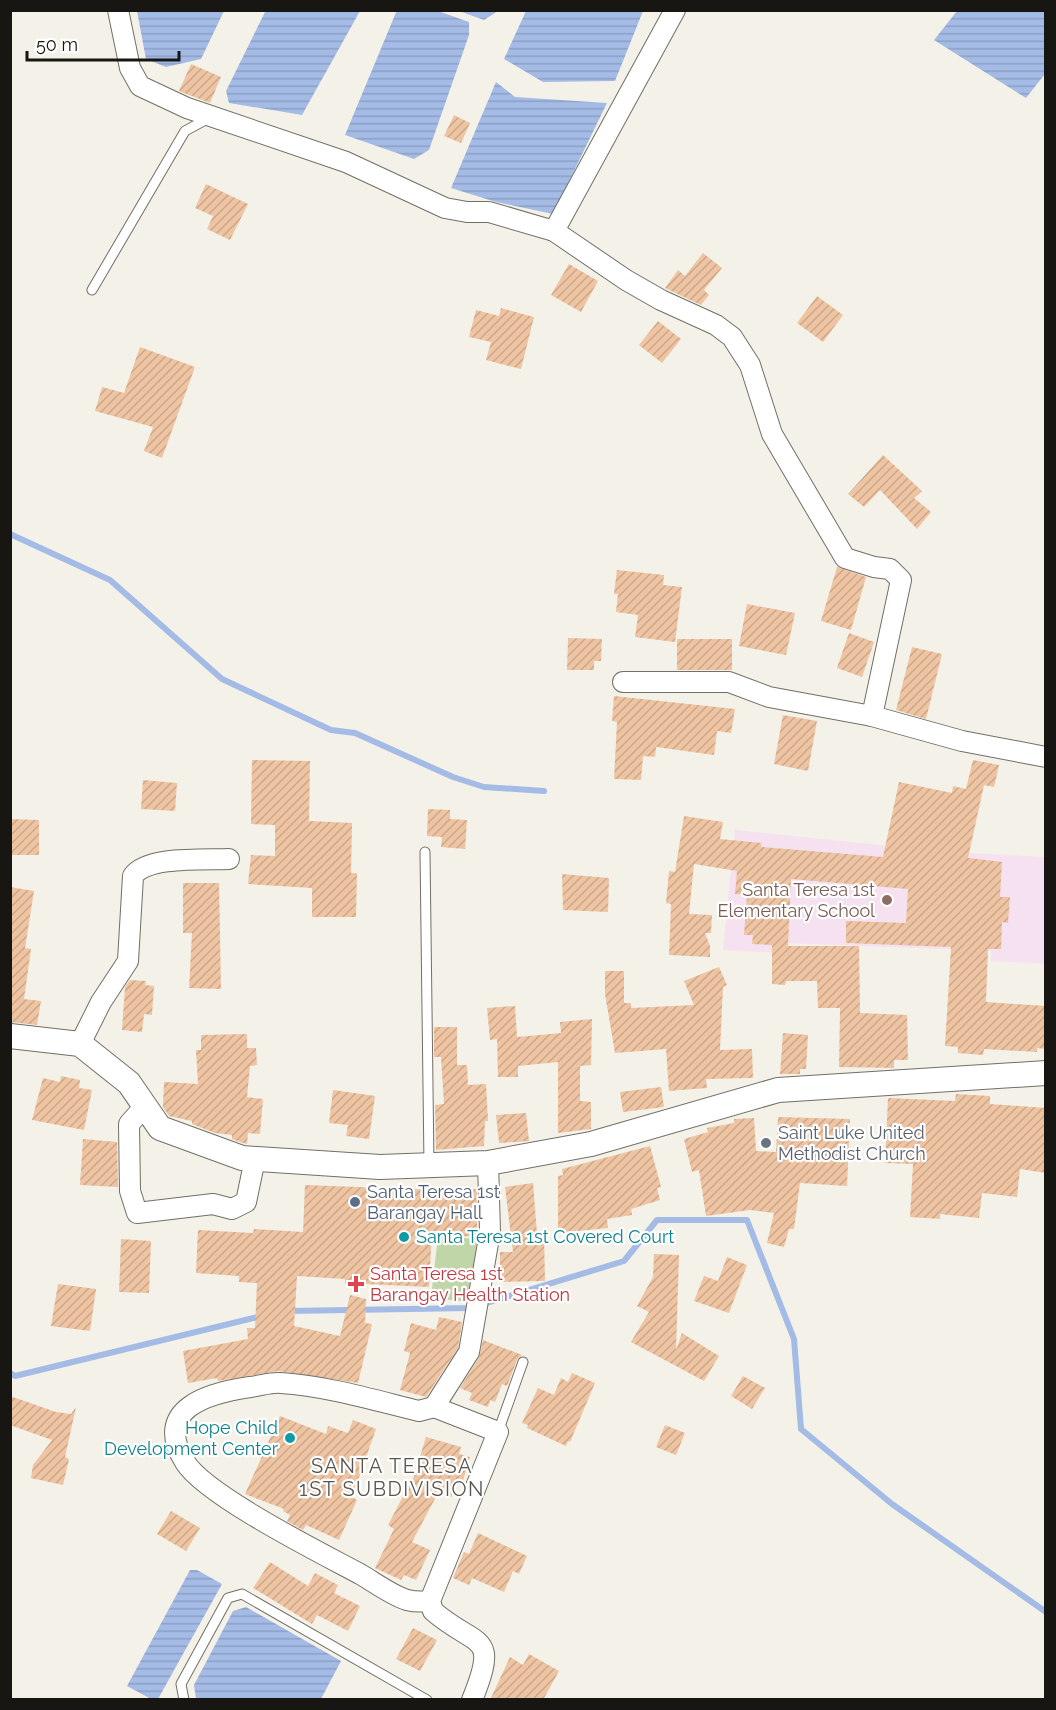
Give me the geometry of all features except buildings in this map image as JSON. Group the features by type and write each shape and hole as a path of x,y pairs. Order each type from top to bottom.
{"street":[{"path":"118,10 130,68 140,86 211,116 346,162 445,208 467,212 489,212 554,231 626,280 661,300 716,325 732,337 750,365 772,434 845,558 874,567 890,569 901,580 872,716"},
{"path":"554,231 675,10"},
{"path":"623,682 729,682 769,697 872,716 962,741 1046,757"},
{"path":"80,1044 101,1002 128,961 132,876 139,867 152,864 229,859"},
{"path":"10,1036 80,1044 129,1083 160,1128 242,1158 380,1167 488,1163 591,1144 778,1090 1046,1073"},
{"path":"145,1106 129,1124 130,1191 137,1213 213,1204 232,1209 246,1202 255,1159"},
{"path":"434,1407 469,1352 490,1232 488,1163"},
{"path":"430,1601 406,1600 292,1537 204,1483 185,1464 176,1445 175,1431 185,1408 202,1399 232,1389 278,1383 308,1386 419,1411 434,1407 498,1432 430,1601 433,1611 479,1641 485,1652 484,1669 472,1700"}],"lane":[{"path":"92,290 185,131 211,116"},
{"path":"425,852 429,1165"},
{"path":"498,1432 523,1362"},
{"path":"184,1700 181,1684 228,1598 242,1594 427,1700"}],"shaded area":[{"name":"Santa Teresa 1st Elementary School","path":"735,830 948,852 1045,857 1045,964 991,961 991,951 784,943 783,953 723,950"}],"green space":[{"path":"438,1236 477,1239 470,1302 431,1298"}],"water":[{"path":"137,10 224,11 201,59 166,67 146,59"},
{"path":"266,10 360,11 302,115 229,103 226,91"},
{"path":"397,10 438,11 469,22 469,35 429,150 414,159 345,135"},
{"path":"498,10 484,20 459,11"},
{"path":"526,10 643,11 615,81 543,82 504,59"},
{"path":"957,11 1045,11 1045,74 1026,98 934,40"},
{"path":"496,82 515,97 607,103 553,214 496,202 451,188"},
{"path":"190,1570 197,1570 222,1584 158,1699 151,1699 127,1686"},
{"path":"246,1607 341,1661 321,1699 196,1699 194,1685 233,1611"}],"waterway":[{"path":"10,534 110,580 222,679 331,730 355,733 453,777 484,787 544,791"},
{"path":"287,1311 470,1308 624,1261 657,1220 747,1220 794,1339 801,1429 892,1504 1046,1612"},
{"path":"10,1373 15,1376 262,1316"}],"place":[{"name":"Santa Teresa 1st Elementary School","path":"887,900"},
{"name":"Saint Luke United Methodist Church","path":"766,1143"},
{"name":"Santa Teresa 1st Barangay Hall","path":"355,1202"},
{"name":"Santa Teresa 1st Covered Court","path":"404,1237"},
{"name":"Santa Teresa 1st Barangay Health Station","path":"356,1284"},
{"name":"Hope Child Development Center","path":"290,1438"}],"district":[{"name":"SANTA TERESA 1ST SUBDIVISION","path":"392,1478"}]}
